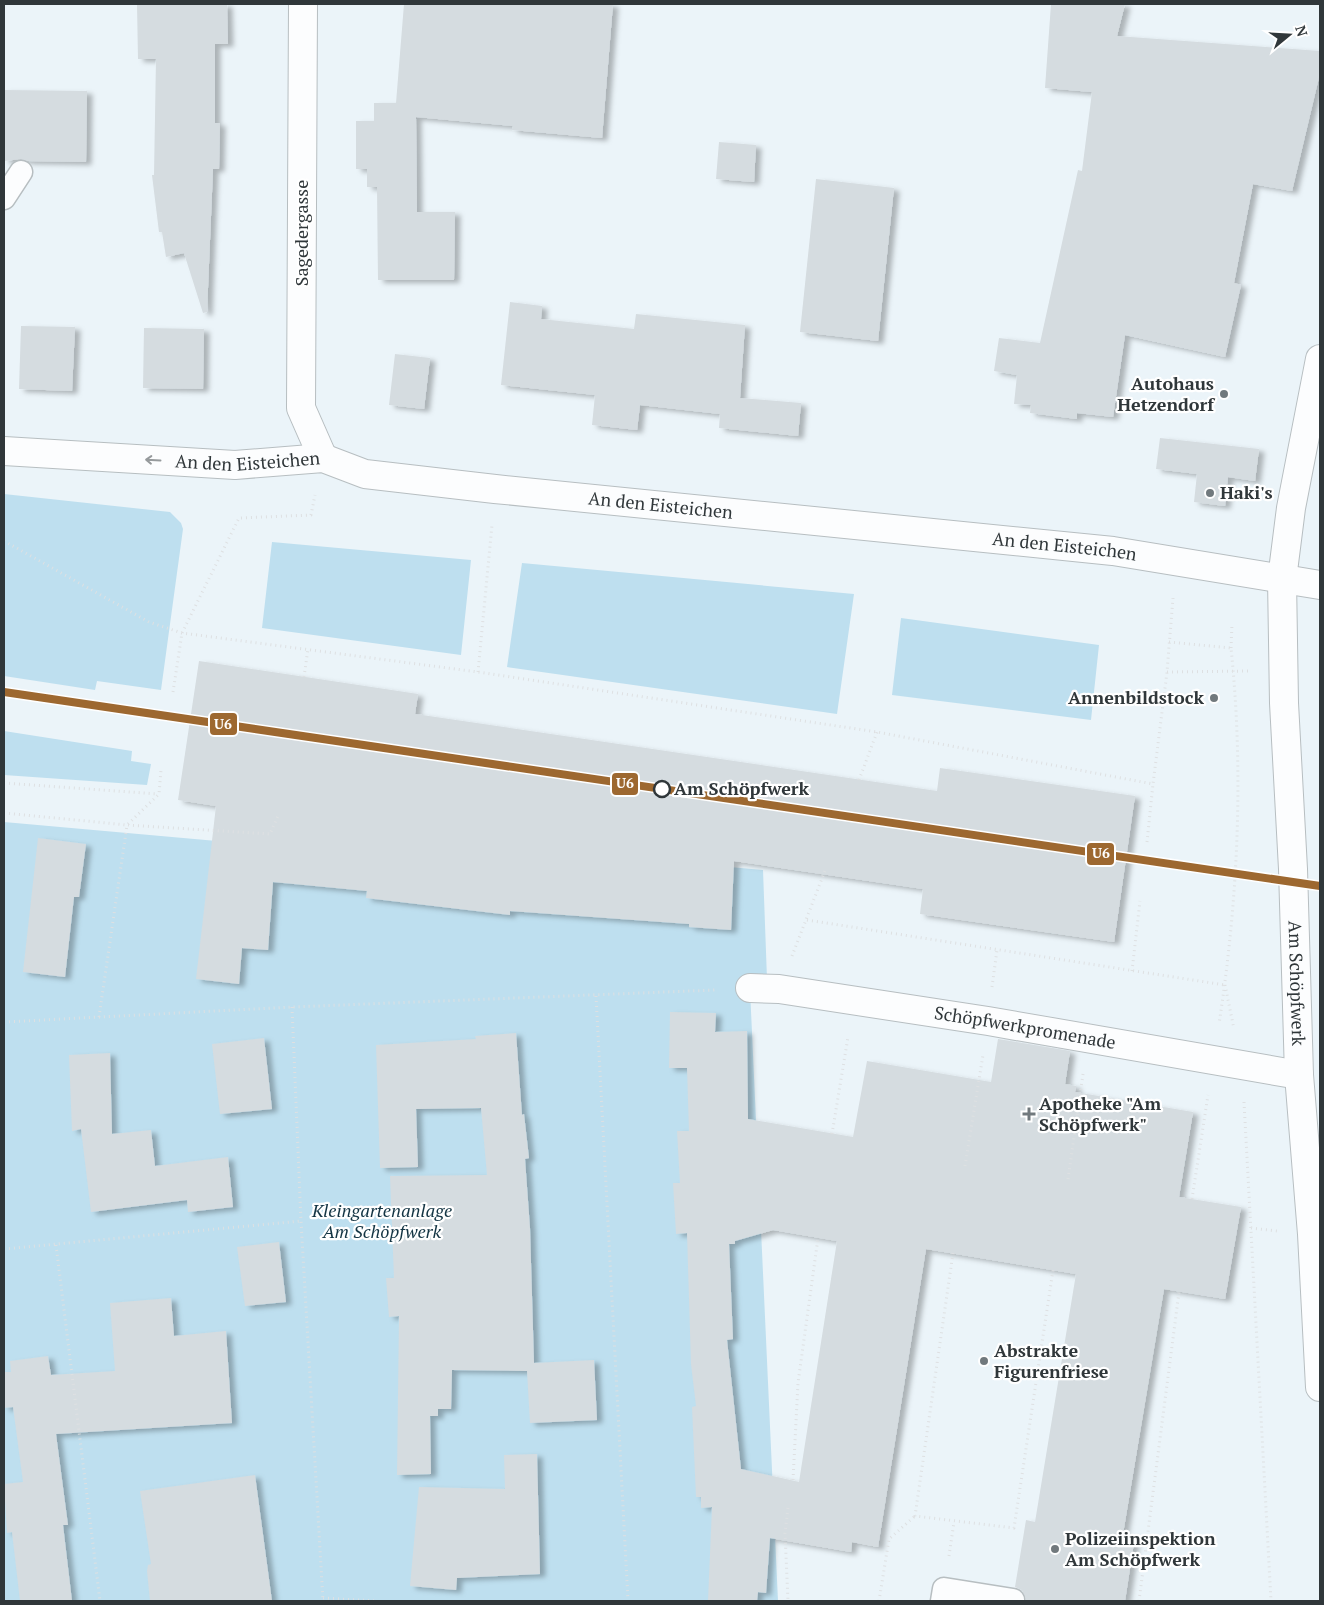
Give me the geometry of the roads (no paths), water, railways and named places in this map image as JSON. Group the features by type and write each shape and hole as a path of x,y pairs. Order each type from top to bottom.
{"street":[{"name":"Sagedergasse","path":"303,4 301,408 324,458"},
{"name":"Am Schöpfwerk","path":"1320,359 1291,508 1282,579 1284,670 1294,869 1299,1075 1312,1234 1320,1387"},
{"name":"An den Eisteichen","path":"4,451 235,465 324,458 365,474 495,489 1113,551 1320,585"},
{"name":"Schöpfwerkpromenade","path":"750,988 779,989 988,1021 1299,1075"}],"lane":[{"path":"4,198 21,172"},
{"path":"942,1601 944,1589 1012,1600"}],"place":[{"name":"Autohaus Hetzendorf","path":"1224,394"},
{"name":"Haki's","path":"1210,493"},
{"name":"Annenbildstock","path":"1214,698"},
{"name":"Am Schöpfwerk","path":"662,789"},
{"name":"Apotheke \"Am Schöpfwerk\"","path":"1029,1114"},
{"name":"Abstrakte Figurenfriese","path":"984,1361"},
{"name":"Polizeiinspektion Am Schöpfwerk","path":"1055,1549"}],"park label":[{"name":"Kleingartenanlage Am Schöpfwerk","path":"382,1221"}]}
